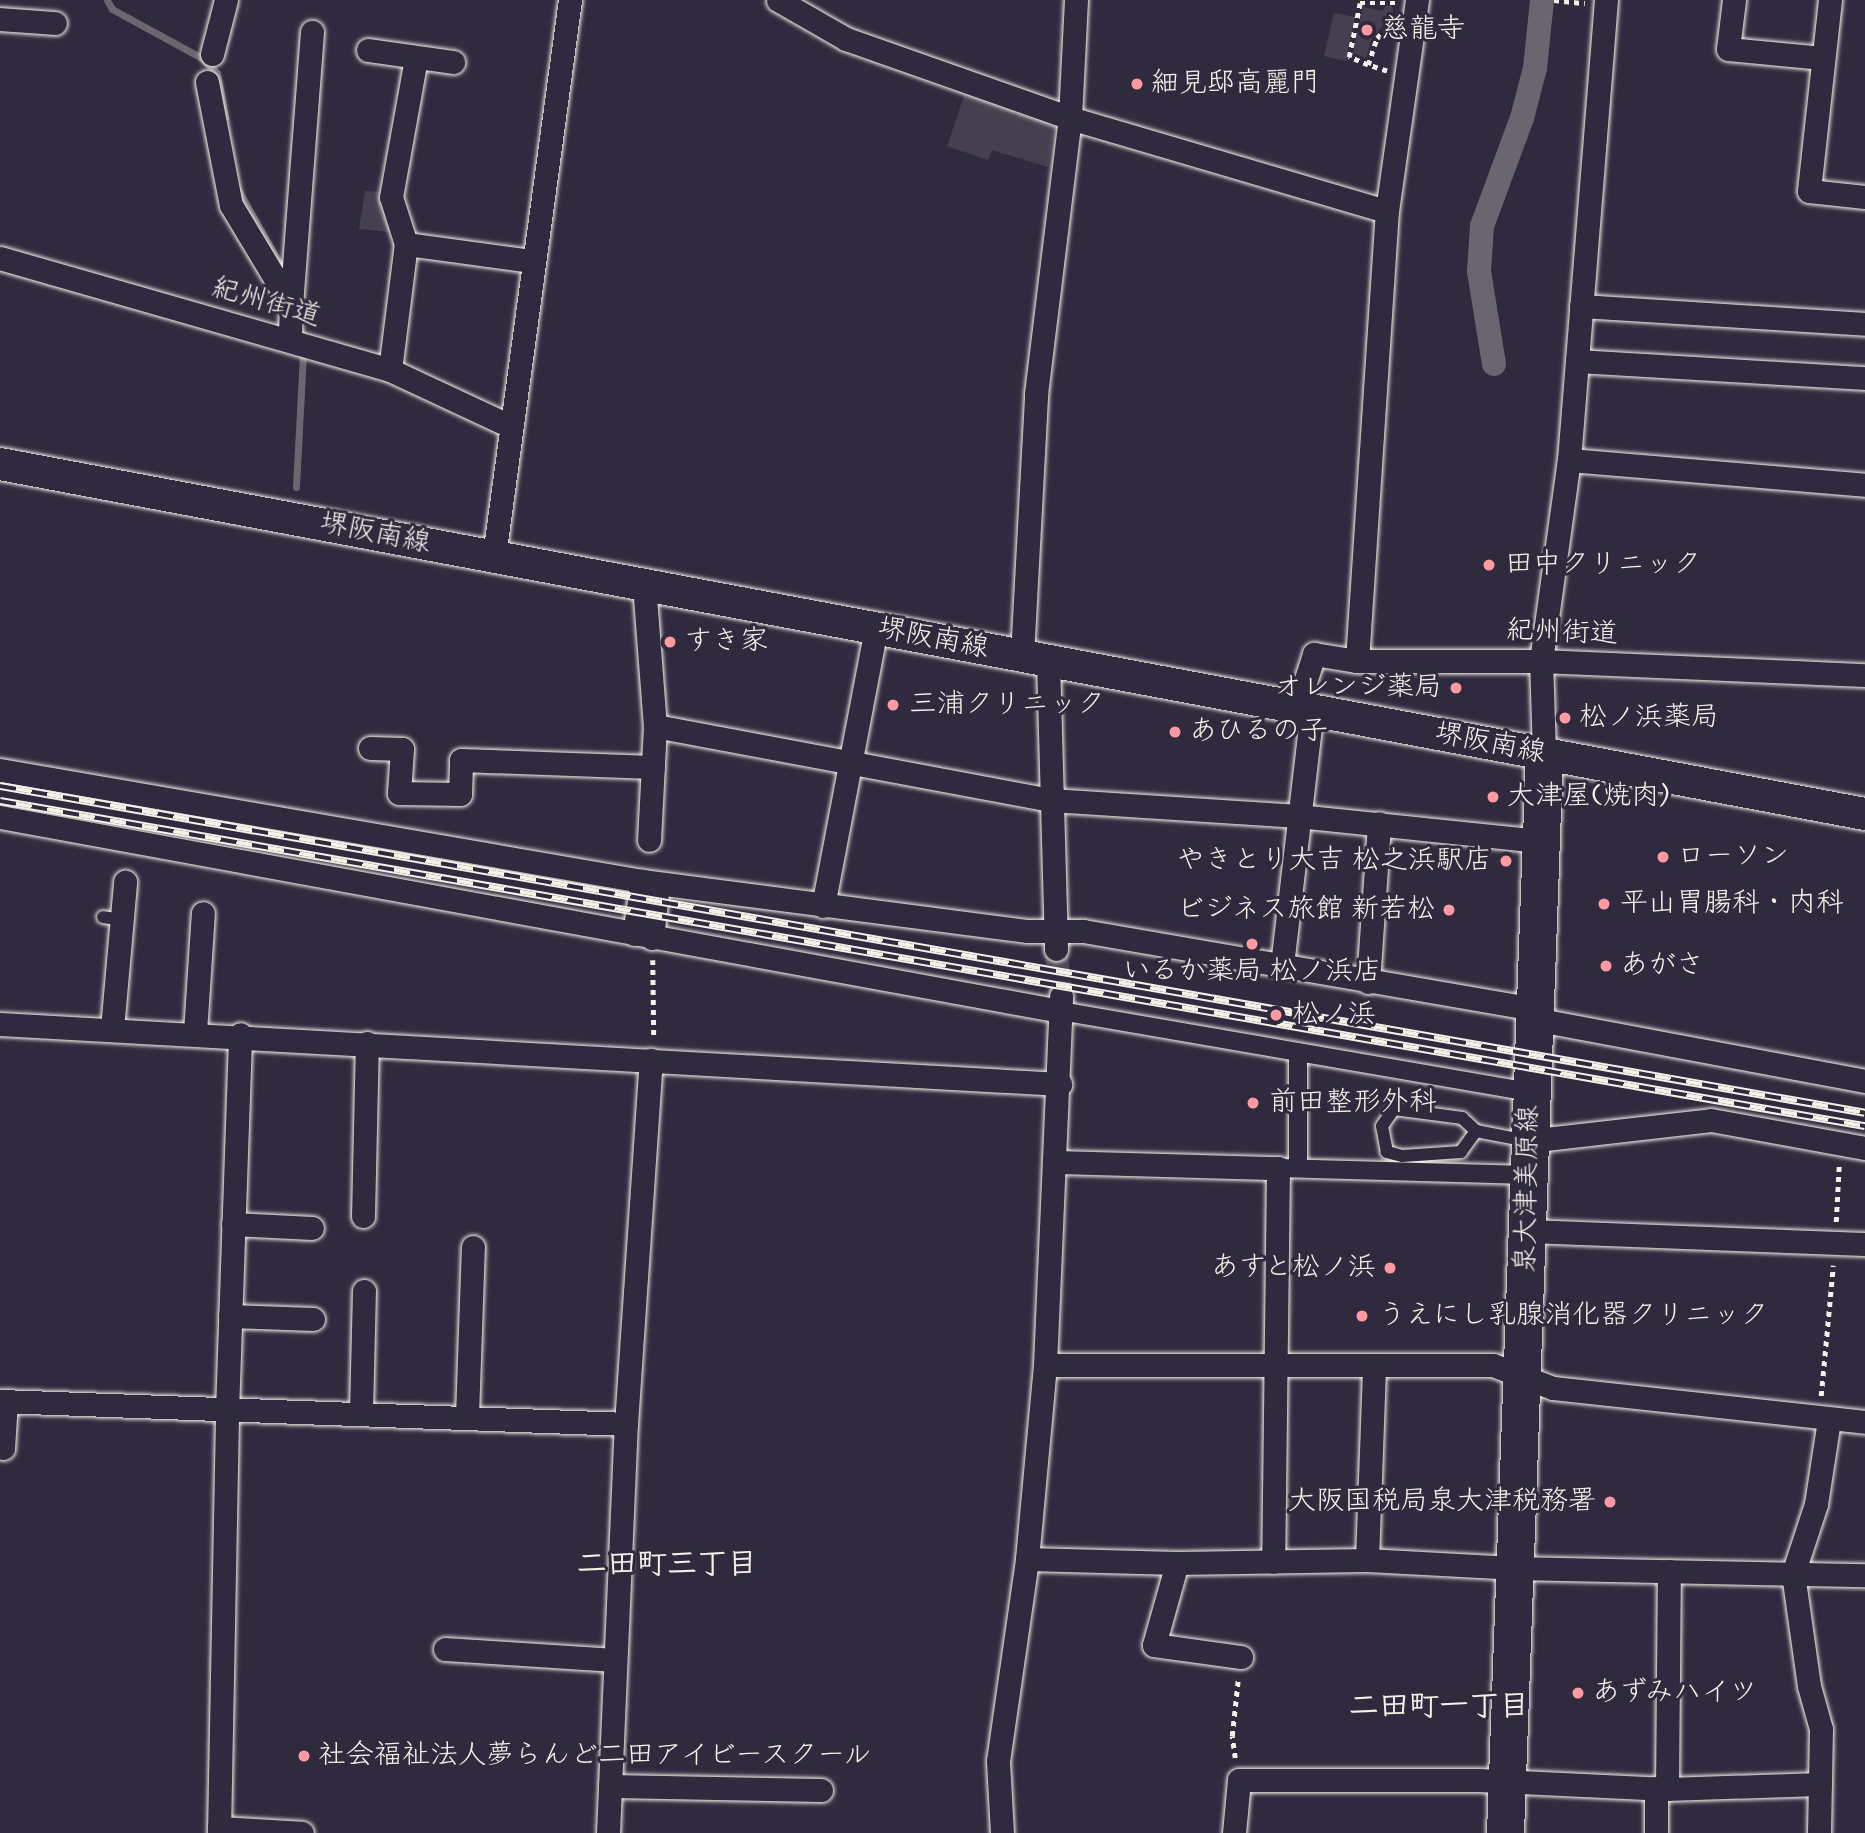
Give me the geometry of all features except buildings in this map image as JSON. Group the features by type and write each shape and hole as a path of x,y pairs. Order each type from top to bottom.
{"main road":[{"name":"堺阪南線","path":"0,464 1865,814"},
{"name":"泉大津美原線","path":"1505,1833 1517,1568 1530,1092 1544,754"}],"street":[{"path":"212,54 226,0"},
{"path":"494,556 508,425 570,0"},
{"path":"1056,940 1051,800 1035,658 1035,394 1070,118 1076,0"},
{"path":"1544,754 1541,661 1569,460 1606,0"},
{"path":"1734,0 1728,49 1824,58"},
{"path":"1830,0 1809,191 1865,197"},
{"path":"786,3 846,39 1070,118 1387,211"},
{"path":"1357,661 1387,211 1404,77 1403,3"},
{"path":"9,13 55,23"},
{"path":"290,340 312,32"},
{"path":"368,50 453,62"},
{"path":"390,370 406,244 391,197 416,58"},
{"path":"207,82 231,205 291,305"},
{"path":"406,244 532,261"},
{"name":"紀州街道","path":"0,258 390,370 508,425"},
{"path":"1581,306 1865,324"},
{"path":"1577,361 1865,378"},
{"path":"1569,460 1865,485"},
{"path":"644,584 655,726 649,840"},
{"path":"823,906 848,762 876,628"},
{"name":"紀州街道","path":"1297,707 1314,654 1357,661 1541,661 1865,675"},
{"path":"1282,965 1310,727 1297,707"},
{"path":"655,726 1051,800 1298,816 1540,841"},
{"path":"370,748 402,749 399,793 460,794 461,760 653,767"},
{"path":"0,770 650,883 1056,940 1083,931 1282,965 1865,1082"},
{"path":"0,817 643,936 1060,1003 1298,1052 1530,1092"},
{"path":"1368,982 1379,823"},
{"path":"112,1029 112,918 125,881"},
{"path":"643,936 650,883"},
{"path":"195,1032 203,913"},
{"path":"1002,1833 998,1761 1027,1559 1045,1365 1057,1162 1060,1003"},
{"path":"0,1024 240,1034 1060,1084"},
{"path":"240,1034 227,1411 219,1831 302,1833"},
{"path":"363,1216 367,1043"},
{"path":"1273,1562 1288,1168 1298,1052"},
{"path":"607,1833 626,1424 651,1060"},
{"path":"1057,1162 1288,1168 1528,1158 1711,1120 1865,1148"},
{"path":"233,1224 312,1228"},
{"path":"1527,1231 1865,1244"},
{"path":"467,1416 473,1247"},
{"path":"361,1412 364,1291"},
{"path":"230,1316 313,1319"},
{"path":"1045,1365 1493,1365 1553,1388 1865,1422"},
{"path":"1367,1560 1374,1366"},
{"path":"4,1448 3,1401 227,1411 361,1412 626,1424"},
{"path":"1819,1833 1821,1729 1809,1686 1793,1574 1816,1504 1829,1420"},
{"path":"1027,1559 1177,1563 1367,1560 1517,1568 1865,1575"},
{"path":"1177,1563 1154,1645 1241,1657"},
{"path":"1656,1833 1661,1788 1669,1571"},
{"path":"445,1649 615,1660"},
{"path":"1234,1833 1239,1780 1506,1781 1661,1788 1820,1784"},
{"path":"610,1786 821,1790"}],"lane":[{"path":"1476,1131 1461,1152 1402,1156 1387,1152 1382,1126 1394,1109 1462,1118 1476,1131 1528,1158"}],"path":[{"path":"1403,3 1360,3 1349,57 1404,77"},
{"path":"1368,65 1377,38 1396,17"},
{"path":"643,936 654,1052 651,1060"},
{"path":"1829,1420 1820,1411 1835,1243 1839,1160"},
{"path":"1239,1780 1232,1736 1241,1657"}],"shaded area":[{"path":"1387,5 1392,6 1393,12 1371,41 1366,58 1353,53 1363,7 1382,11"},
{"path":"1334,13 1355,17 1346,61 1324,56"},
{"path":"965,93 1055,122 1048,167 992,150 988,160 947,146"},
{"path":"365,191 386,192 397,233 359,229"}],"waterway":[{"path":"107,0 112,9 202,58 217,73 225,117"},
{"path":"1494,364 1479,271 1482,226 1522,118 1535,68 1542,0"},
{"path":"237,188 286,275"},
{"path":"296,487 303,352"}],"tunnel":[{"path":"1056,949 1061,995"}],"railway":[{"path":"0,786 1865,1113"},
{"path":"0,801 1865,1126"}],"place":[{"name":"慈龍寺","path":"1367,30"},
{"name":"細見邸高麗門","path":"1137,84"},
{"name":"田中クリニック","path":"1489,565"},
{"name":"すき家","path":"670,642"},
{"name":"オレンジ薬局","path":"1456,688"},
{"name":"三浦クリニック","path":"893,705"},
{"name":"松ノ浜薬局","path":"1565,718"},
{"name":"あひるの子","path":"1175,732"},
{"name":"大津屋(焼肉)","path":"1493,797"},
{"name":"ローソン","path":"1663,857"},
{"name":"やきとり大吉 松之浜駅店","path":"1506,861"},
{"name":"平山胃腸科・内科","path":"1604,904"},
{"name":"ビジネス旅館 新若松","path":"1449,910"},
{"name":"いるか薬局 松ノ浜店","path":"1252,944"},
{"name":"あがさ","path":"1606,966"},
{"name":"松ノ浜","path":"1276,1015"},
{"name":"前田整形外科","path":"1253,1103"},
{"name":"あすと松ノ浜","path":"1390,1268"},
{"name":"うえにし乳腺消化器クリニック","path":"1362,1316"},
{"name":"大阪国税局泉大津税務署","path":"1610,1502"},
{"name":"あずみハイツ","path":"1578,1693"},
{"name":"社会福祉法人夢らんど二田アイビースクール","path":"304,1756"}],"district":[{"name":"二田町三丁目","path":"667,1565"},
{"name":"二田町一丁目","path":"1439,1707"}]}
